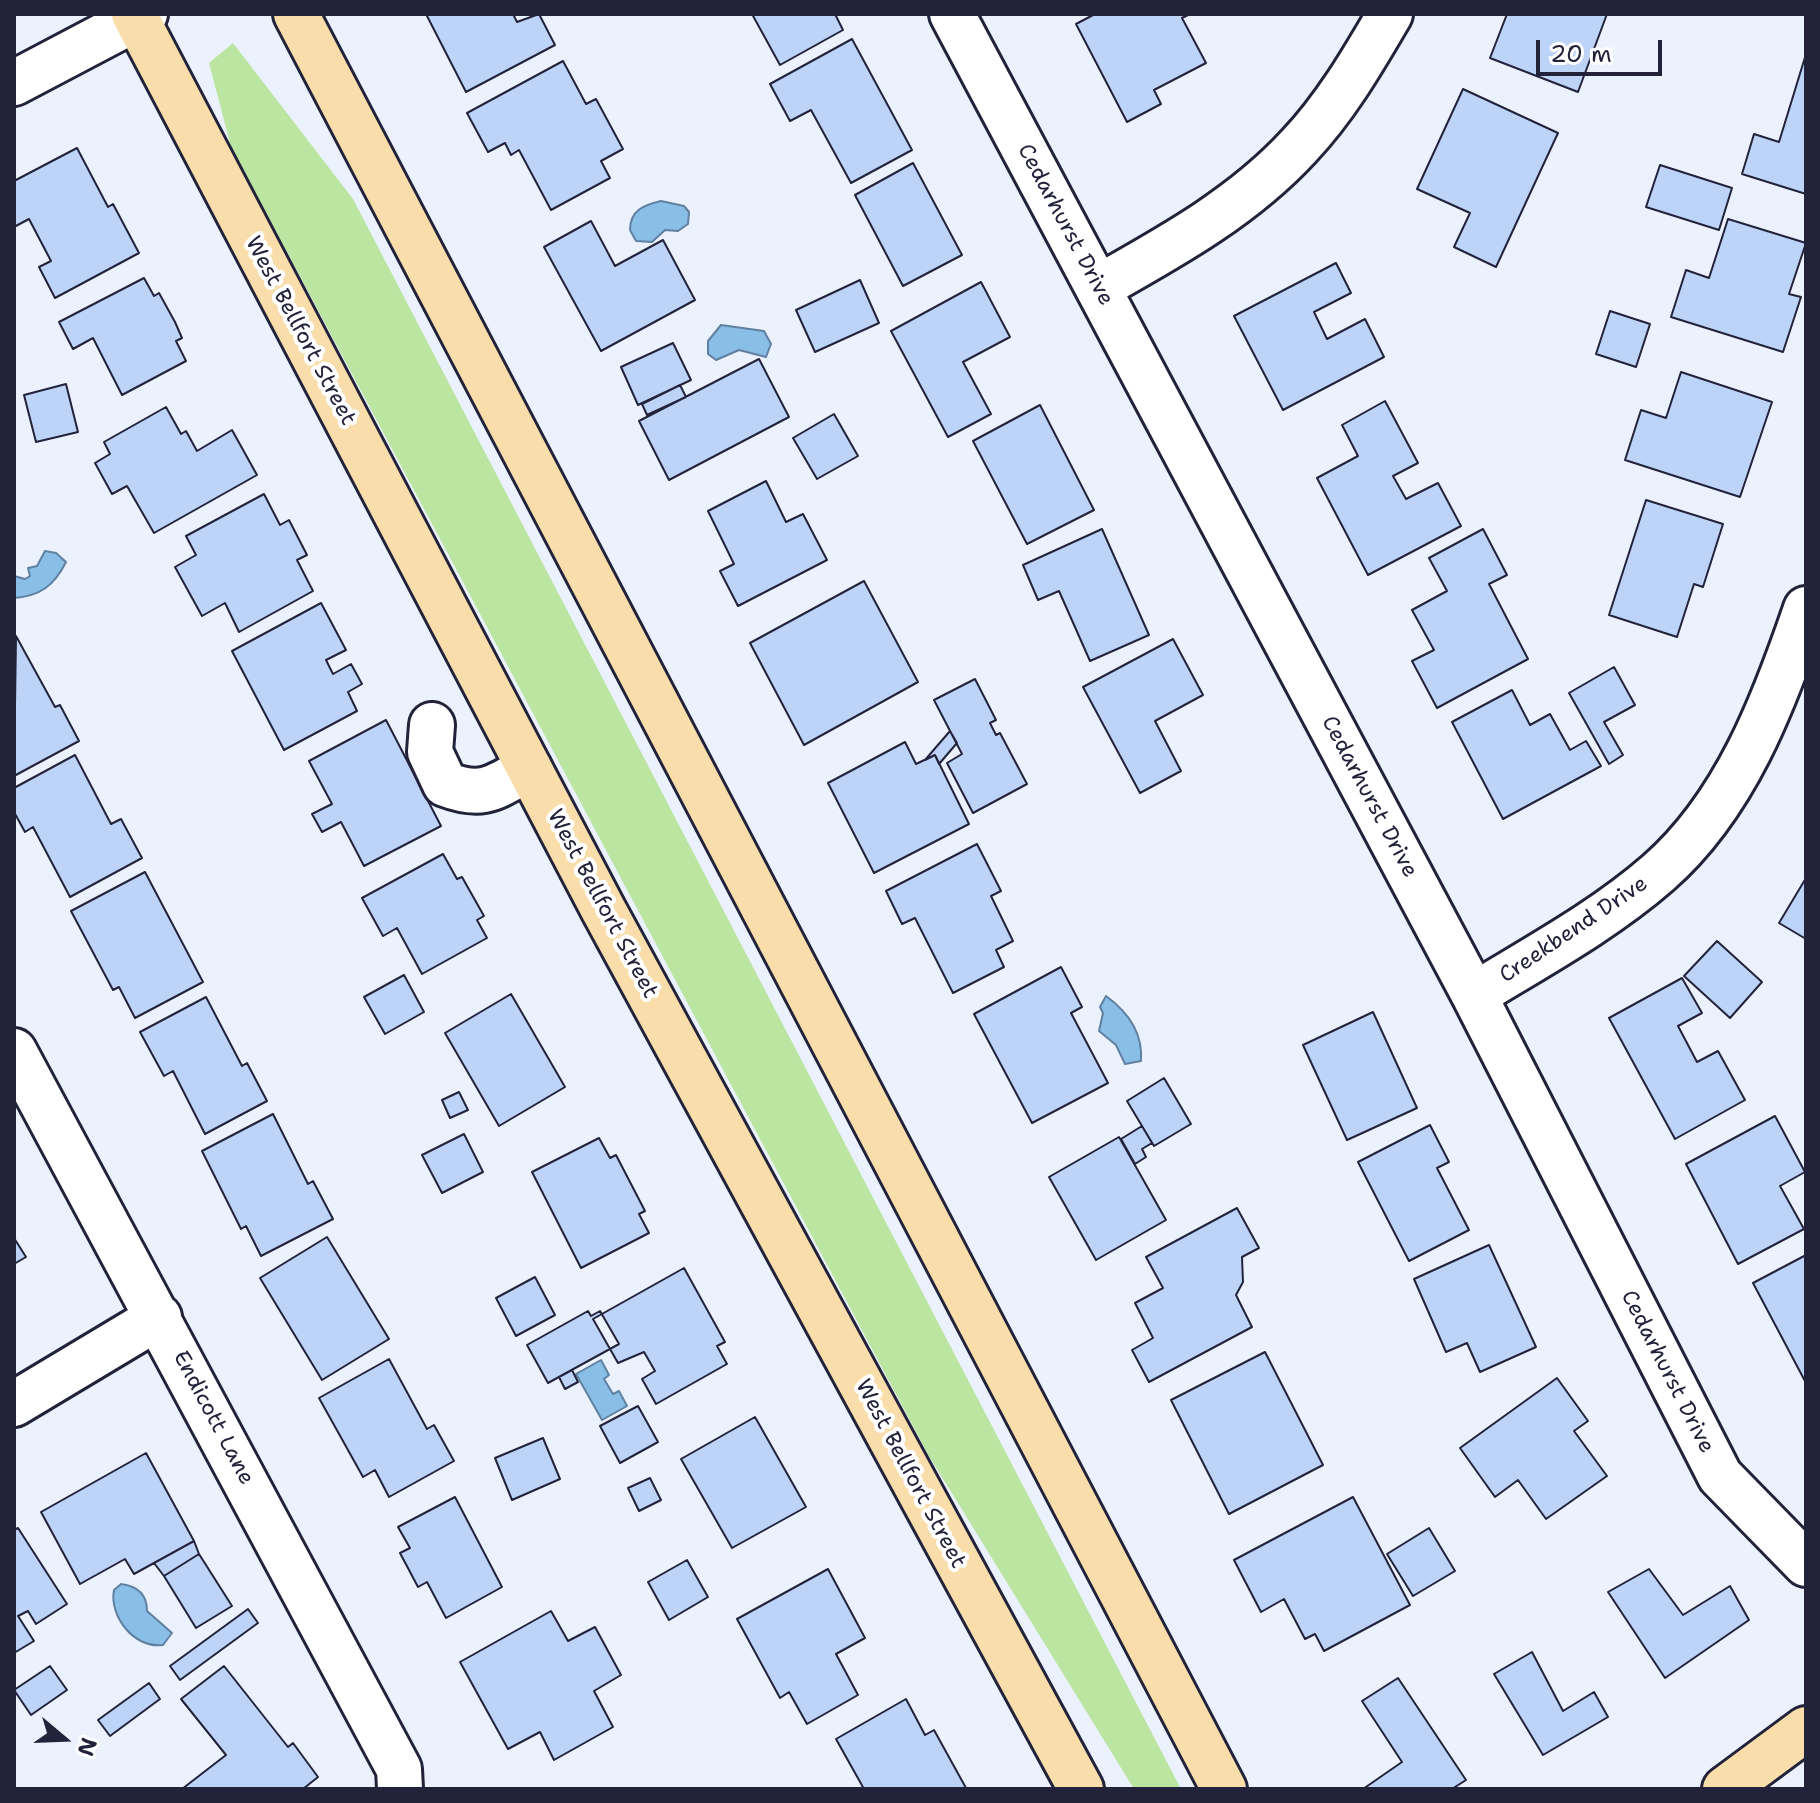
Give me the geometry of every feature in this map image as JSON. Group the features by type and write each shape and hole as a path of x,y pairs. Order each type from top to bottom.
{"main road":[{"path":"296,14 1224,1789"},
{"name":"West Bellfort Street","path":"138,16 529,768 1081,1789"},
{"path":"1725,1789 1806,1729"}],"street":[{"name":"Cedarhurst Drive","path":"952,14 1474,995 1720,1476 1806,1564"},
{"path":"1099,287 1199,230 1240,199 1299,146 1353,76 1390,14"},
{"path":"14,83 138,16"},
{"name":"Creekbend Drive","path":"1474,995 1606,913 1659,872 1700,828 1746,760 1786,668 1806,609"},
{"path":"432,725 430,752 435,769 445,784 464,791 486,793 529,768"},
{"name":"Endicott Lane","path":"14,1051 399,1769 400,1789"},
{"path":"14,1404 159,1317"}],"green space":[{"path":"233,43 353,199 1181,1789 1134,1789 929,1456 231,147 209,63"}],"water":[{"path":"661,201 684,206 689,212 688,224 678,231 665,230 652,242 636,241 630,230 635,213"},
{"path":"721,325 764,331 771,344 766,357 739,350 716,360 708,354 708,341"},
{"path":"45,551 56,553 66,562 61,570 39,592 14,598 14,576 25,579 30,576 28,568 37,566"},
{"path":"1106,996 1121,1009 1137,1033 1141,1061 1125,1064 1116,1045 1099,1031 1103,1013 1100,1007"},
{"path":"601,1360 609,1375 604,1379 613,1394 619,1391 627,1406 602,1420 576,1374"},
{"path":"121,1584 140,1592 147,1611 172,1633 163,1645 142,1642 126,1629 113,1600 114,1590"}],"building":[{"path":"426,14 513,14 517,22 539,14 555,45 466,92"},
{"path":"752,14 835,14 843,30 780,65"},
{"path":"1095,14 1190,14 1182,18 1206,63 1154,90 1161,104 1127,122 1076,24"},
{"path":"1507,14 1607,14 1578,92 1490,58"},
{"path":"852,39 912,150 851,183 811,110 790,121 770,84"},
{"path":"1806,54 1806,194 1742,174 1754,134 1779,142"},
{"path":"563,61 586,104 596,99 623,149 601,161 610,178 551,210 519,150 511,155 505,143 488,152 467,113"},
{"path":"1463,89 1558,133 1496,267 1454,247 1470,213 1417,189"},
{"path":"77,148 108,207 113,204 139,253 55,298 39,267 51,261 29,219 14,227 14,181"},
{"path":"913,163 962,255 903,286 855,195"},
{"path":"1660,165 1732,188 1719,230 1646,207"},
{"path":"1728,219 1806,243 1789,294 1801,297 1783,352 1671,317 1686,270 1709,278"},
{"path":"591,221 615,266 663,240 695,300 601,351 544,247"},
{"path":"1336,263 1351,293 1314,312 1327,339 1365,319 1384,357 1283,410 1234,316"},
{"path":"144,278 154,296 159,293 175,322 182,338 176,341 186,361 122,395 93,338 73,349 59,322"},
{"path":"860,280 879,323 815,352 796,310"},
{"path":"981,282 1010,337 963,362 991,414 948,437 891,331"},
{"path":"1610,311 1650,324 1636,367 1596,354"},
{"path":"673,343 691,380 638,405 621,367"},
{"path":"759,359 789,417 669,480 639,421"},
{"path":"1681,372 1772,402 1740,497 1625,460 1641,410 1666,418"},
{"path":"66,384 78,432 36,442 24,395"},
{"path":"680,385 686,397 647,415 642,404"},
{"path":"1385,401 1418,463 1393,476 1406,499 1438,483 1461,526 1368,575 1317,478 1358,456 1342,425"},
{"path":"1040,405 1094,510 1027,544 973,441"},
{"path":"166,407 181,434 186,431 197,451 232,430 257,475 154,533 127,486 112,494 95,463 110,454 104,442"},
{"path":"834,414 858,456 817,479 793,438"},
{"path":"766,481 786,522 803,514 827,560 738,606 720,571 734,564 708,511"},
{"path":"264,494 280,525 289,520 307,555 297,560 313,591 239,632 225,603 202,616 175,567 196,555 186,536"},
{"path":"1646,500 1723,524 1703,587 1694,584 1677,637 1609,615"},
{"path":"1102,529 1149,635 1090,661 1059,591 1038,600 1023,565"},
{"path":"1483,529 1507,575 1489,584 1528,659 1437,708 1412,661 1434,650 1412,610 1447,591 1429,558"},
{"path":"864,581 918,682 804,745 750,643"},
{"path":"321,603 346,650 326,660 333,674 351,664 362,684 348,692 357,711 284,750 232,651"},
{"path":"16,636 55,707 60,705 79,741 14,776"},
{"path":"1173,639 1203,695 1155,721 1181,771 1140,793 1083,687"},
{"path":"1614,667 1635,705 1604,722 1623,755 1609,764 1569,693"},
{"path":"975,679 996,720 990,723 996,735 1000,733 1027,784 973,813 947,763 962,754 934,700"},
{"path":"1512,690 1530,725 1550,714 1570,750 1586,741 1601,766 1503,819 1452,722"},
{"path":"386,720 441,826 364,866 341,822 322,832 312,814 332,804 309,761"},
{"path":"950,731 957,743 939,764 935,755 925,760"},
{"path":"905,742 916,764 935,755 969,824 874,873 828,783"},
{"path":"75,755 111,824 121,819 142,858 70,897 33,827 25,832 14,812 14,788"},
{"path":"977,844 1001,891 991,896 1013,941 996,950 1004,967 953,993 915,918 902,924 886,891"},
{"path":"443,854 457,879 462,877 484,916 477,920 487,938 422,974 397,928 383,936 362,898"},
{"path":"145,872 203,982 135,1018 119,987 113,990 71,911"},
{"path":"1806,878 1806,939 1779,923"},
{"path":"1717,941 1762,982 1730,1018 1684,976"},
{"path":"1061,967 1082,1007 1071,1013 1108,1083 1032,1123 974,1014"},
{"path":"404,975 424,1012 385,1034 364,997"},
{"path":"1682,978 1702,1013 1678,1026 1697,1062 1718,1051 1745,1100 1675,1139 1609,1018"},
{"path":"511,994 565,1087 499,1126 445,1033"},
{"path":"206,997 242,1066 247,1063 267,1101 205,1134 173,1071 164,1076 140,1032"},
{"path":"1373,1012 1417,1108 1347,1140 1303,1045"},
{"path":"1164,1078 1191,1124 1154,1146 1127,1101"},
{"path":"459,1092 468,1110 450,1118 442,1100"},
{"path":"273,1114 308,1184 313,1181 333,1219 261,1256 246,1226 241,1229 202,1151"},
{"path":"1775,1116 1805,1172 1780,1186 1804,1229 1738,1264 1686,1164"},
{"path":"1430,1125 1449,1162 1437,1168 1469,1230 1409,1261 1358,1162"},
{"path":"1142,1126 1152,1143 1142,1149 1146,1157 1135,1164 1121,1139"},
{"path":"464,1134 483,1172 442,1193 422,1155"},
{"path":"1119,1137 1166,1220 1096,1260 1049,1177"},
{"path":"599,1138 610,1158 616,1155 645,1211 639,1214 649,1233 581,1268 532,1172"},
{"path":"1237,1208 1259,1248 1242,1257 1243,1282 1236,1295 1252,1327 1149,1382 1132,1350 1153,1338 1135,1303 1163,1288 1146,1257"},
{"path":"327,1237 389,1339 322,1380 260,1278"},
{"path":"14,1238 26,1257 14,1264"},
{"path":"1489,1245 1536,1347 1480,1372 1467,1343 1446,1352 1414,1279"},
{"path":"1806,1255 1806,1383 1753,1283"},
{"path":"684,1268 725,1342 717,1346 727,1364 656,1404 642,1379 655,1371 644,1352 618,1363 593,1319"},
{"path":"535,1277 555,1315 516,1336 496,1298"},
{"path":"588,1311 591,1316 600,1311 619,1344 548,1383 527,1345"},
{"path":"1265,1352 1323,1465 1229,1514 1171,1400"},
{"path":"389,1359 427,1429 434,1425 454,1461 389,1497 375,1470 363,1477 319,1398"},
{"path":"572,1370 578,1382 565,1389 559,1377"},
{"path":"1557,1378 1588,1421 1574,1431 1607,1476 1546,1519 1518,1480 1495,1497 1460,1448"},
{"path":"638,1406 658,1442 620,1463 600,1426"},
{"path":"755,1417 806,1507 732,1548 681,1459"},
{"path":"543,1438 560,1479 512,1500 495,1458"},
{"path":"146,1453 194,1541 134,1574 125,1559 80,1584 41,1512"},
{"path":"650,1478 661,1500 639,1511 628,1488"},
{"path":"455,1497 502,1587 446,1618 427,1582 418,1587 400,1553 410,1548 398,1527"},
{"path":"1353,1497 1410,1605 1324,1651 1315,1634 1305,1639 1284,1599 1261,1612 1234,1560"},
{"path":"18,1528 67,1604 36,1624 28,1611 18,1616 34,1641 14,1653 14,1530"},
{"path":"1429,1528 1455,1571 1413,1596 1387,1554"},
{"path":"194,1541 199,1554 164,1576 154,1563"},
{"path":"199,1554 232,1606 196,1628 164,1576"},
{"path":"687,1560 708,1597 669,1620 648,1582"},
{"path":"828,1569 865,1638 836,1654 858,1695 807,1724 789,1692 780,1698 737,1619"},
{"path":"1649,1569 1683,1615 1730,1586 1749,1620 1665,1678 1608,1592"},
{"path":"248,1609 258,1623 180,1680 170,1666"},
{"path":"551,1611 568,1641 595,1627 621,1675 594,1691 613,1727 554,1760 540,1732 508,1749 460,1662"},
{"path":"1532,1652 1563,1711 1594,1692 1608,1717 1543,1755 1494,1674"},
{"path":"50,1666 67,1690 31,1715 14,1690"},
{"path":"224,1666 288,1747 293,1743 318,1777 303,1789 182,1789 226,1755 181,1699"},
{"path":"1398,1678 1466,1780 1452,1789 1363,1789 1402,1762 1362,1701"},
{"path":"149,1683 160,1699 110,1736 98,1720"},
{"path":"906,1699 925,1735 934,1730 966,1788 864,1789 836,1739"}]}
